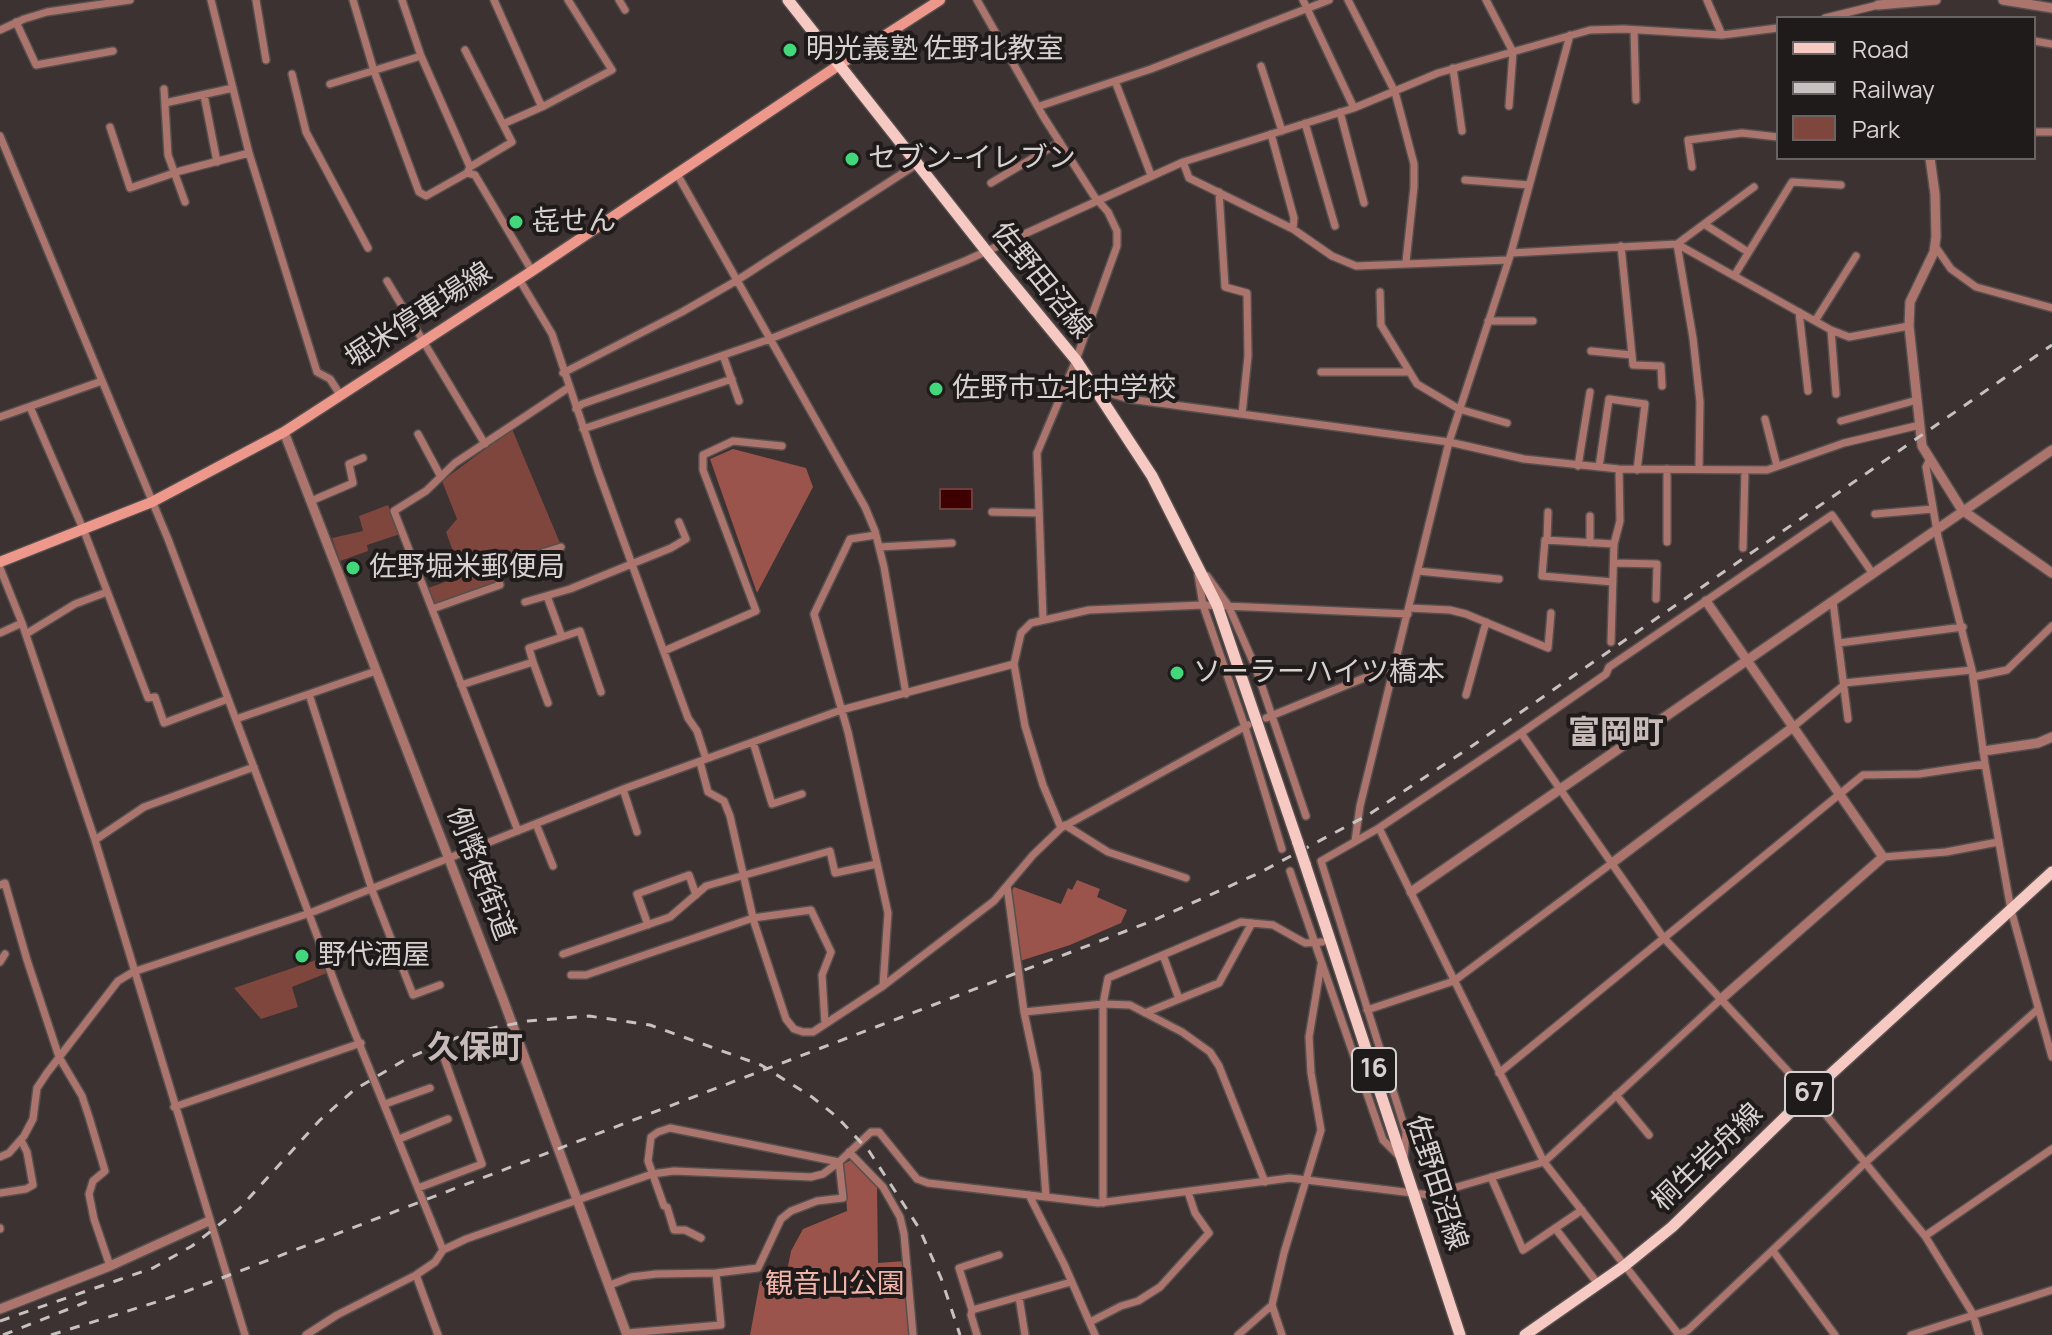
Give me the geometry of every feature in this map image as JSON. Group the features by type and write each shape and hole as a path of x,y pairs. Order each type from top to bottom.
{"main road":[{"name":"佐野田沼線","path":"788,0 1076,360 1152,476 1196,561 1223,605 1460,1335"},
{"path":"839,65 940,0"},
{"name":"堀米停車場線","path":"0,565 152,502 284,432 532,271 839,65"},
{"name":"桐生岩舟線","path":"1525,1335 1624,1266 1701,1200 1809,1094 2052,872"}],"street":[{"path":"0,30 47,12 130,0"},
{"path":"211,0 249,153 317,372 330,379 341,396"},
{"path":"256,0 266,60"},
{"path":"353,0 374,71 419,192 426,196 512,142 465,50"},
{"path":"402,0 421,56 469,170 475,175 532,271"},
{"path":"494,0 544,106"},
{"path":"503,124 612,70 568,0"},
{"path":"619,0 625,10"},
{"path":"977,0 1060,142 1108,212 1117,231 1117,246 1076,360 1039,444 1043,619"},
{"path":"1040,106 1115,81 1306,4 1329,0"},
{"path":"1348,0 1395,92 1414,164 1406,262"},
{"path":"1486,0 1513,52 1509,106"},
{"path":"1707,0 1722,35"},
{"path":"1832,16 1876,3 1936,0"},
{"path":"2003,0 2052,8"},
{"path":"1306,4 1354,108"},
{"path":"16,22 36,65 113,51"},
{"path":"576,409 582,404 770,339 987,252 1183,162 1354,108 1453,68 1590,30 1722,35 1776,28"},
{"path":"1634,30 1636,100"},
{"path":"1355,841 1360,806 1449,442 1510,256 1570,35"},
{"path":"330,84 421,56"},
{"path":"1261,66 1282,131"},
{"path":"1453,68 1462,131"},
{"path":"292,74 306,132 368,248"},
{"path":"1115,81 1151,175"},
{"path":"165,103 233,88"},
{"path":"164,89 168,155 185,202"},
{"path":"204,95 217,162"},
{"path":"1340,112 1364,203"},
{"path":"1305,123 1335,226"},
{"path":"110,127 130,188 249,153"},
{"path":"1692,167 1688,140 1742,133 1776,137"},
{"path":"1271,134 1294,218 1293,229"},
{"path":"0,136 152,502 339,994 443,1250"},
{"path":"991,183 1060,142"},
{"path":"1930,160 1935,194 1935,246 1910,302 1909,326 1922,446 1962,510 2052,573"},
{"path":"1183,162 1189,178 1293,229 1332,256 1356,266 1677,244 1831,330 1849,337 1909,326"},
{"path":"563,373 736,281 917,164"},
{"path":"677,174 865,507 879,547 906,694"},
{"path":"1465,180 1529,185"},
{"path":"1734,276 1794,180 1841,185"},
{"path":"1677,244 1754,187"},
{"path":"1219,192 1225,287 1247,293 1248,356 1242,414"},
{"path":"1704,224 1748,252"},
{"path":"1677,244 1700,402 1699,469"},
{"path":"1621,246 1633,365 1661,366 1662,386"},
{"path":"1935,246 1951,269 1976,287 2052,308"},
{"path":"1815,321 1856,256"},
{"path":"519,279 552,334 568,388 703,760 708,792 724,801 730,816 753,918 786,1019 794,1029 813,1032 883,986 994,901 1063,827 1246,726"},
{"path":"387,281 485,444"},
{"path":"1380,292 1381,325 1417,384 1459,409 1507,423"},
{"path":"1799,312 1808,391"},
{"path":"1488,321 1533,321"},
{"path":"1831,330 1836,394"},
{"path":"1591,351 1632,355"},
{"path":"723,355 739,401"},
{"path":"1321,372 1409,372"},
{"path":"583,429 732,379"},
{"path":"0,417 102,381"},
{"path":"518,831 394,511 426,491 455,463 568,388"},
{"path":"1095,389 1129,399 1449,442 1524,459 1637,470 1767,470 1844,443 1920,425"},
{"path":"1578,466 1590,392"},
{"path":"1599,467 1609,399 1645,404 1637,470"},
{"path":"1841,421 1917,400"},
{"path":"30,407 84,531 148,698 155,697 164,723 228,699"},
{"path":"1765,419 1777,466"},
{"name":"例幣使街道","path":"284,432 627,1334"},
{"path":"418,434 441,477"},
{"path":"664,651 756,611 703,470 703,455 733,441 782,446"},
{"path":"1411,892 2052,450"},
{"path":"311,501 353,483 349,464 363,458"},
{"path":"1929,461 1926,467 1936,528 1963,627 2011,910 2052,1057"},
{"path":"1611,642 1614,544 1620,521 1619,469"},
{"path":"1667,469 1667,542"},
{"path":"1743,548 1745,470"},
{"path":"1875,514 1933,509"},
{"path":"992,512 1039,513"},
{"path":"1548,512 1542,576 1613,582"},
{"path":"1404,1161 1406,1132 1342,936 1321,861 1379,828 1521,733 1606,674 1609,667 1832,515 1873,574"},
{"path":"1590,516 1590,543"},
{"path":"525,602 671,548 686,539 679,522"},
{"path":"876,535 850,539 814,614 841,710 888,913 883,986"},
{"path":"1547,541 1614,544"},
{"path":"879,547 952,543"},
{"path":"432,609 500,585 495,568 561,547"},
{"path":"1196,561 1203,605 1246,726 1282,849"},
{"path":"1614,563 1657,564 1656,599"},
{"path":"0,565 95,840 245,1335"},
{"path":"1418,571 1499,579"},
{"path":"26,634 75,604 107,592"},
{"path":"547,596 562,637"},
{"path":"1706,601 1883,857"},
{"path":"1833,602 1848,719"},
{"path":"1186,878 1108,852 1063,827 1043,785 1029,741 1014,664 1021,633 1031,623 1089,610 1203,605 1450,610 1548,648 1551,613"},
{"path":"1223,605 1255,666 1269,717 1306,816"},
{"path":"1466,695 1486,622"},
{"path":"0,633 22,623"},
{"path":"1367,1010 1454,981 1793,727 1844,684 2007,670 2052,626"},
{"path":"1839,643 1963,627"},
{"path":"548,703 529,648 580,631 601,692"},
{"path":"461,685 533,662"},
{"path":"0,1157 9,1153 21,1140 33,1119 37,1088 59,1057 118,981 133,972 310,913 623,789 841,710 1014,664"},
{"path":"1269,717 1396,665"},
{"path":"236,719 376,671"},
{"path":"309,694 372,890 413,995 440,985"},
{"path":"1521,733 1663,937 1809,1094 1925,1236 1973,1314 1979,1335"},
{"path":"1984,751 2038,743 2052,737"},
{"path":"753,742 772,804 802,794"},
{"path":"1499,1073 1863,775 1919,774 1985,764"},
{"path":"95,840 144,807 254,767"},
{"path":"623,789 637,832"},
{"path":"536,824 553,866"},
{"path":"1379,828 1544,1162 1678,1335 1688,1330 1866,1162 2037,1010"},
{"path":"306,1335 337,1315 416,1275 435,1262 443,1250 466,1239 652,1174 674,1171 811,1177 823,1174 871,1132 879,1132 917,1179 928,1183 1103,1203 1290,1178 1429,1195 1544,1162 1720,1000 1883,857 1946,852 1998,842"},
{"path":"563,954 670,917 706,886 830,851 835,873 877,864"},
{"path":"1290,871 1318,944 1321,965 1383,1140 1404,1161"},
{"path":"648,925 637,894 689,875 696,895"},
{"path":"0,885 5,883 59,1057 82,1096 105,1171 93,1181 89,1194 110,1266"},
{"path":"1007,886 1024,1012 1037,1073 1046,1197"},
{"path":"571,975 586,975 753,918 811,910 831,952 822,975 825,1024"},
{"path":"1103,1203 1103,1004 1108,978 1241,922 1273,925 1305,943 1318,944"},
{"path":"1145,1013 1219,983 1252,923"},
{"path":"0,962 5,954"},
{"path":"1163,955 1179,999"},
{"path":"1282,1335 1272,1305 1284,1253 1321,1130 1311,1073 1309,1037 1321,965"},
{"path":"1024,1012 1103,1004 1130,1005 1182,1032 1210,1052 1219,1066 1265,1182"},
{"path":"174,1107 361,1043"},
{"path":"418,1188 482,1164 443,1055"},
{"path":"385,1104 430,1088"},
{"path":"1616,1095 1649,1135"},
{"path":"399,1139 448,1119"},
{"path":"701,1238 685,1230 674,1230 648,1161 651,1137 670,1128 839,1162"},
{"path":"0,1193 33,1185 27,1152 21,1140"},
{"path":"1925,1236 2052,1149"},
{"path":"849,1152 883,1187 900,1217 913,1335"},
{"path":"610,1285 631,1277 656,1274 716,1273 758,1268 781,1219 791,1211 817,1201 843,1198 839,1162"},
{"path":"1491,1177 1523,1250 1582,1210"},
{"path":"1090,1322 1138,1301 1160,1287 1209,1233 1195,1213 1188,1192"},
{"path":"1029,1195 1095,1335"},
{"path":"0,1309 110,1266 209,1221"},
{"path":"1555,1228 1598,1284"},
{"path":"1773,1251 1835,1335"},
{"path":"977,1335 959,1268 999,1255"},
{"path":"627,1334 721,1325 716,1273"},
{"path":"416,1275 438,1335"},
{"path":"972,1310 1071,1282"},
{"path":"1911,1335 2052,1290"},
{"path":"1019,1297 1025,1335"},
{"path":"1238,1335 1272,1305"}],"green space":[{"path":"512,429 560,543 491,567 496,583 434,605 428,588 462,576 446,532 457,519 442,481"},
{"path":"733,449 806,468 813,487 757,593 710,459"},
{"path":"388,505 400,534 367,545 368,551 340,561 332,538 363,531 359,516"},
{"path":"1077,880 1100,889 1097,897 1127,910 1121,923 1070,945 1020,961 1011,892 1014,887 1061,904 1068,888 1072,890"},
{"path":"322,958 327,973 292,987 298,1007 261,1019 234,988"},
{"name":"観音山公園","path":"852,1159 877,1185 878,1263 904,1261 909,1335 750,1335 760,1281 784,1286 791,1251 803,1229 847,1211 844,1164"}],"shaded area":[{"path":"940,489 972,489 972,509 940,509"}],"railway":[{"path":"51,1335 163,1300 227,1276 1152,921 1259,873 1368,815 1472,746 2052,345"},
{"path":"0,1321 153,1268 192,1246 239,1209 320,1120 354,1090 408,1058 461,1036 488,1029 528,1021 589,1016 650,1025 761,1065 837,1117 869,1151 919,1228 941,1278 960,1335"},
{"path":"3,1335 89,1301"}],"place":[{"name":"明光義塾 佐野北教室","path":"790,50"},
{"name":"セブン-イレブン","path":"852,159"},
{"name":"㐂せん","path":"516,222"},
{"name":"佐野市立北中学校","path":"936,389"},
{"name":"佐野堀米郵便局","path":"353,568"},
{"name":"ソーラーハイツ橋本","path":"1177,673"},
{"name":"野代酒屋","path":"302,956"}],"district":[{"name":"富岡町","path":"1616,734"},
{"name":"久保町","path":"475,1049"}]}
